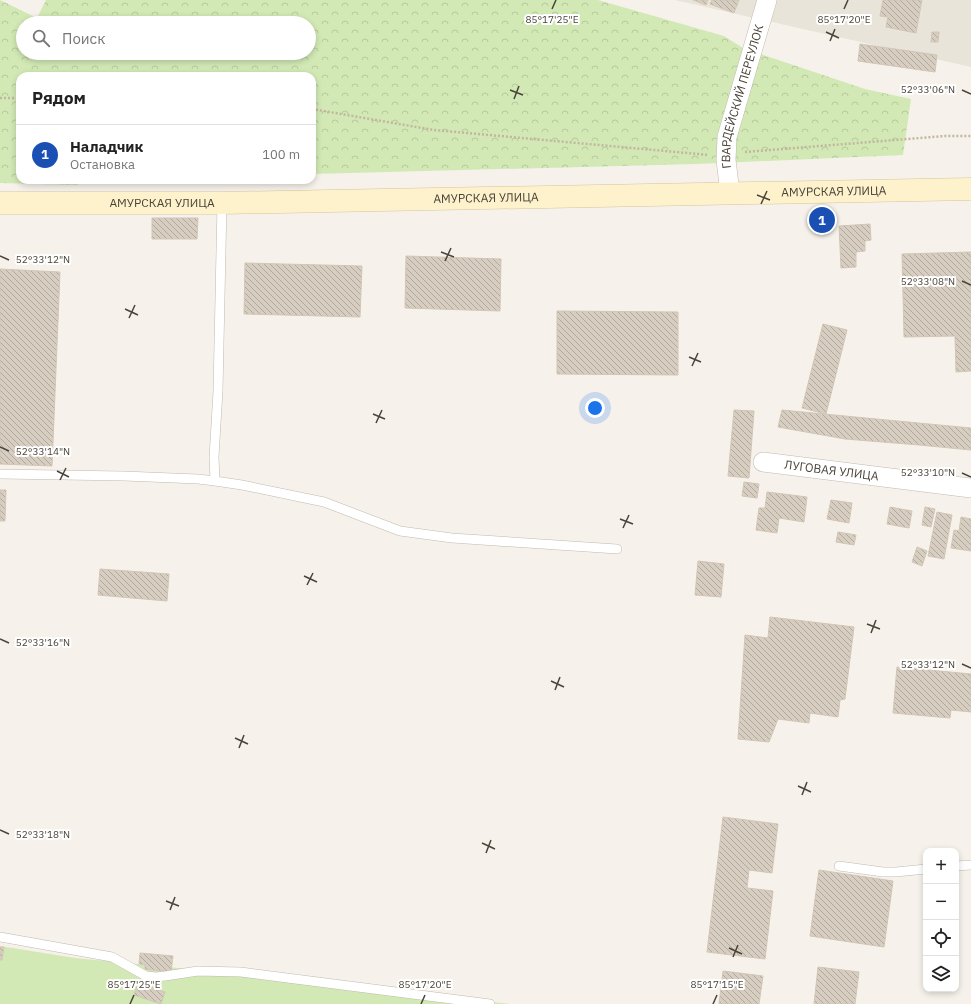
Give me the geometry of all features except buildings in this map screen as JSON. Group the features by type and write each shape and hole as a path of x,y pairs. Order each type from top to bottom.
{"street":[{"name":"ГВАРДЕЙСКИЙ ПЕРЕУЛОК","path":"730,194 726,160 727,137 767,0"},
{"name":"АМУРСКАЯ УЛИЦА","path":"0,203 222,203 971,189"},
{"name":"ЛУГОВАЯ УЛИЦА","path":"763,462 971,488"}],"lane":[{"path":"215,481 214,457 218,391 222,203"},
{"path":"0,474 124,476 215,481 324,502 400,531 452,538 617,549"},
{"path":"959,866 971,865"},
{"path":"839,866 883,872 923,869"},
{"path":"0,937 112,957 146,976 156,977 198,970 241,972 490,1004"}],"path":[{"path":"0,98 16,98"},
{"path":"316,110 434,130 710,155 945,136 971,136"}],"shaded area":[{"path":"675,0 971,0 971,67"}],"green space":[{"path":"0,0 33,16 16,16 16,60 316,60 316,16 38,16 46,0 598,0 724,36 743,48 865,89 911,99 903,155 696,164 316,174 316,72 16,72 16,183 0,183"},
{"path":"39,184 78,184 78,185"},
{"path":"0,946 75,958 322,982 511,1004 0,1004"}],"place":[{"name":"Наладчик","path":"822,220"}]}
